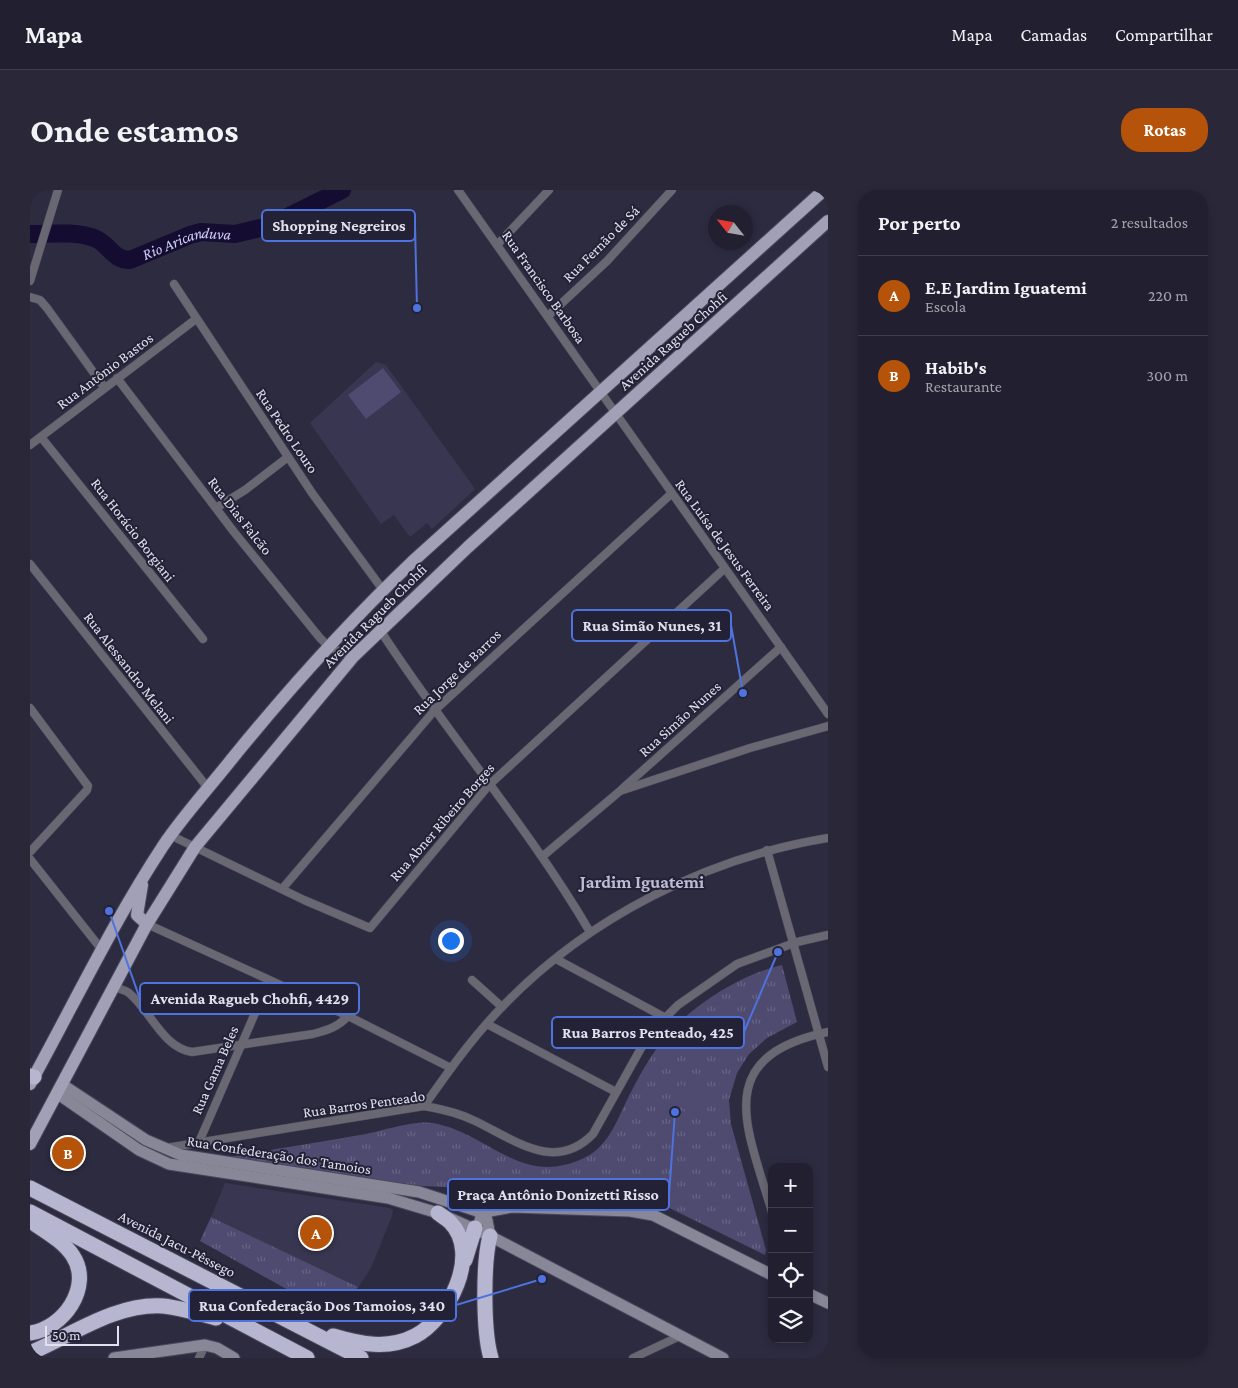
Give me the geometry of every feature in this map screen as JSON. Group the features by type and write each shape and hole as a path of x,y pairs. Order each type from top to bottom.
{"highway":[{"name":"Avenida Jacu-Pêssego","path":"30,1188 361,1358"},
{"path":"30,1213 307,1358"},
{"path":"30,1213 34,1223 60,1242 73,1256 80,1271 80,1286 64,1315 54,1325 30,1333"},
{"path":"438,1213 451,1223 459,1236 462,1251 461,1274"},
{"path":"300,1327 356,1343 375,1345 403,1341 415,1336 438,1318 452,1297 479,1222"},
{"path":"490,1236 487,1247 486,1314 491,1358"},
{"path":"30,1353 116,1313 140,1308 162,1306 184,1309 241,1324"}],"main road":[{"name":"Avenida Ragueb Chohfi","path":"31,1079 102,950 170,835 282,699 383,590 822,190"},
{"name":"Avenida Ragueb Chohfi","path":"30,1144 148,924 195,847 353,657 468,547 828,221"},
{"path":"142,881 137,915 148,924"},
{"name":"Rua Confederação dos Tamoios","path":"61,1089 162,1149 197,1159 419,1192 468,1207 490,1236 723,1358"},
{"name":"Rua Confederação dos Tamoios","path":"61,1089 139,1150 169,1164 388,1198 438,1213 479,1222"},
{"path":"479,1222 495,1209 512,1207 630,1211 653,1215 768,1273"},
{"path":"813,1296 828,1303"},
{"path":"114,1358 205,1345 217,1348 234,1358"}],"street":[{"path":"30,281 47,231 58,190"},
{"name":"Rua Francisco Barbosa","path":"458,190 548,316 599,392"},
{"path":"497,245 549,190"},
{"name":"Rua Fernão de Sá","path":"548,316 607,261 672,190"},
{"name":"Rua Pedro Louro","path":"174,284 288,457 383,590"},
{"path":"30,297 35,297 48,308 104,387"},
{"name":"Rua Antônio Bastos","path":"30,445 196,319"},
{"name":"Rua Dias Falcão","path":"117,378 276,586 329,647 353,657"},
{"name":"Rua Luísa de Jesus Ferreira","path":"599,392 828,714"},
{"name":"Rua Horácio Borgiani","path":"41,437 203,639"},
{"path":"216,508 245,490 288,457"},
{"name":"Rua Jorge de Barros","path":"282,889 434,711 671,494"},
{"name":"Rua Alessandro Melani","path":"30,564 208,788"},
{"name":"Rua Abner Ribeiro Borges","path":"170,835 282,889 370,928 489,785 724,569"},
{"path":"380,630 434,711 543,856 590,932"},
{"name":"Rua Simão Nunes","path":"620,791 781,647"},
{"path":"30,708 88,786 87,790 30,852"},
{"path":"543,856 620,791 750,748 828,726"},
{"path":"424,1106 451,1068 502,1007 556,959 590,932 685,881 767,850 828,838"},
{"path":"767,850 828,1066"},
{"path":"30,859 102,950"},
{"path":"148,924 348,1016 451,1068"},
{"name":"Rua Barros Penteado","path":"162,1149 198,1142 233,1139 424,1106 458,1114 534,1150 566,1152 582,1146 593,1134 649,1034 664,1017 696,991 737,964 794,943 828,935"},
{"path":"556,959 664,1017"},
{"path":"472,980 502,1007"},
{"name":"Rua Gama Beles","path":"198,1142 269,981"},
{"path":"114,987 128,992 169,1040 186,1051 200,1052 329,1030 340,1024 348,1016"},
{"path":"487,1024 616,1092"},
{"path":"771,1208 748,1132 745,1105 749,1081 766,1058 780,1048 828,1032"},
{"path":"633,1358 680,1336"},
{"path":"199,1358 205,1345"}],"shaded area":[{"path":"376,362 386,365 475,489 432,529 427,523 410,537 394,515 381,524 310,423"},
{"path":"225,1183 390,1208 393,1210 392,1216 371,1268 358,1288 211,1217"}],"green space":[{"path":"383,368 401,392 366,419 348,395"},
{"path":"782,965 797,1022 767,1038 749,1054 737,1073 729,1100 731,1124 766,1250 765,1255 647,1197 403,1185 229,1157 426,1122 454,1129 524,1163 542,1167 562,1166 584,1158 601,1146 613,1129 635,1084 650,1059 661,1043 684,1018 709,998 723,990 753,975"},
{"path":"680,1084 709,1097 700,1116 671,1103"},
{"path":"211,1217 358,1287 337,1317 200,1241"}],"waterway":[{"name":"Rio Aricanduva","path":"30,234 62,233 87,236 99,240 119,257 130,260 201,232 235,234 269,226 342,190"}],"place":[{"name":"Shopping Negreiros","path":"417,308"},
{"name":"Rua Simão Nunes, 31","path":"743,693"},
{"name":"Avenida Ragueb Chohfi, 4429","path":"109,911"},
{"name":"Rua Barros Penteado, 425","path":"778,952"},
{"name":"Praça Antônio Donizetti Risso","path":"675,1112"},
{"name":"Habib's","path":"68,1153"},
{"name":"E.E Jardim Iguatemi","path":"316,1233"},
{"name":"Rua Confederação Dos Tamoios, 340","path":"542,1279"}],"district":[{"name":"Jardim Iguatemi","path":"642,882"}]}
